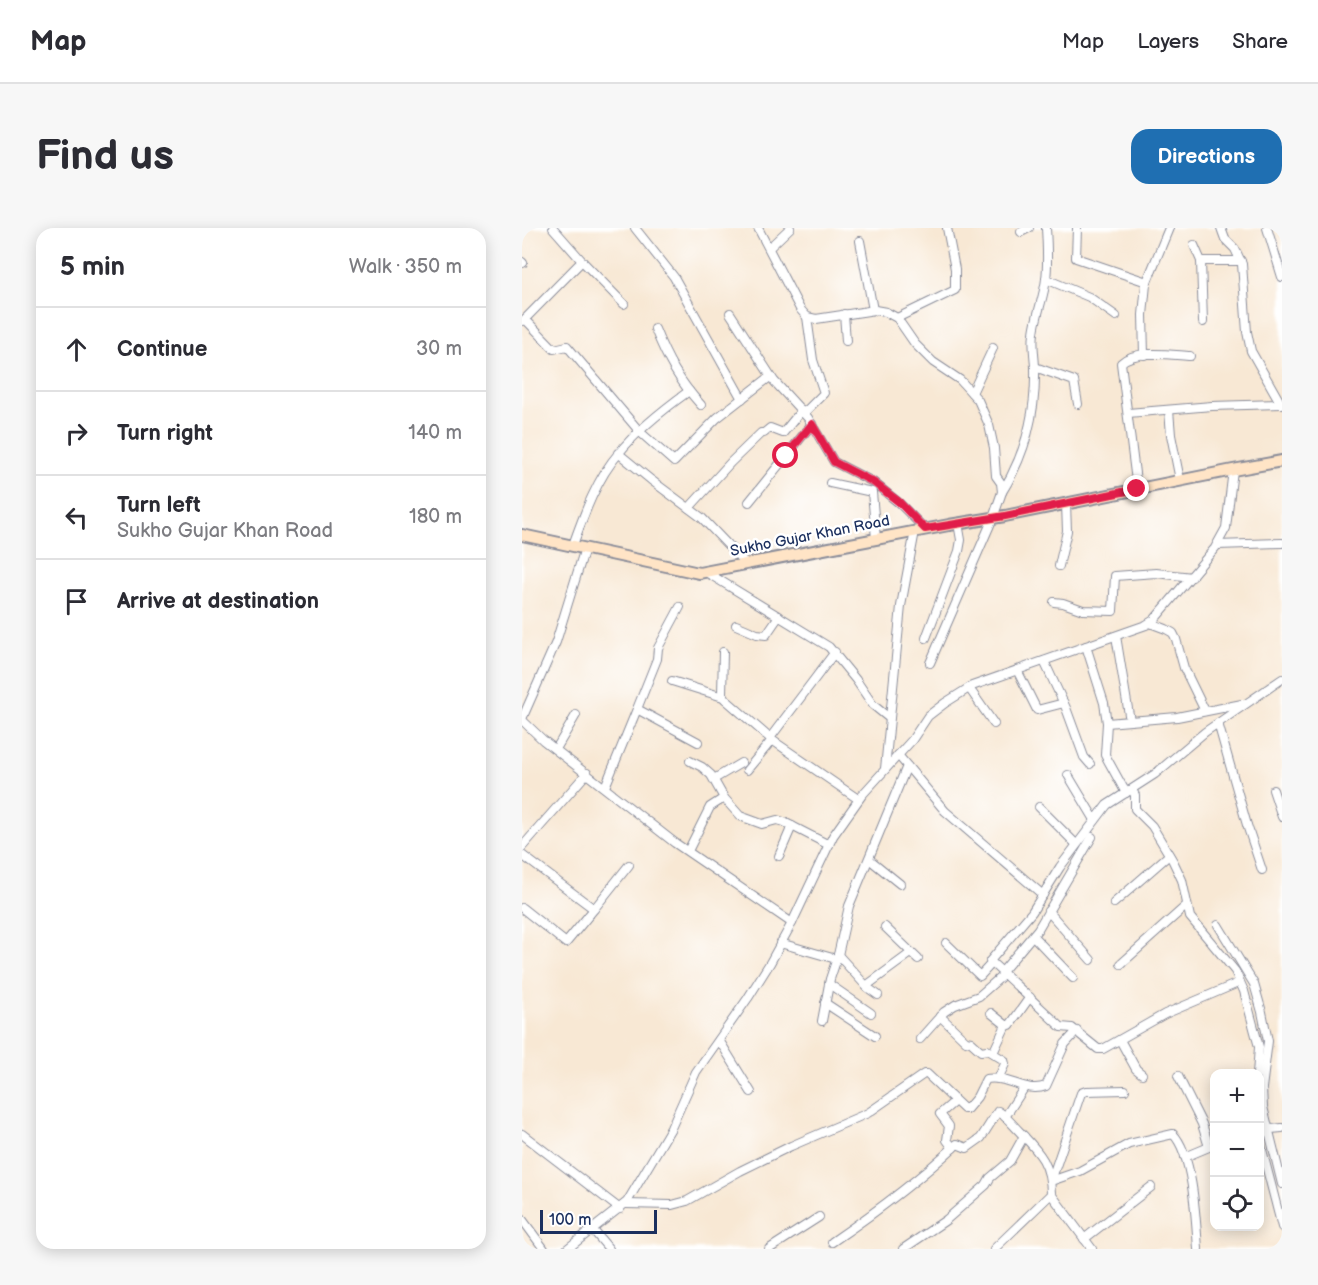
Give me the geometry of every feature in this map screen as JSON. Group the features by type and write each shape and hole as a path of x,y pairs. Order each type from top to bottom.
{"main road":[{"name":"Sukho Gujar Khan Road","path":"522,534 699,573 1282,461"}],"street":[{"path":"553,228 624,304"},
{"path":"635,228 674,277 742,399"},
{"path":"758,228 800,309 807,316 816,320 873,310 886,312 897,318 915,345 933,362 960,380 978,400 989,425 994,448 996,476 1001,483 1002,492"},
{"path":"769,248 790,228"},
{"path":"897,318 955,290 955,269 947,228"},
{"path":"930,663 1002,492 1026,444 1032,410 1035,367 1032,349 1046,279 1046,228"},
{"path":"1077,228 1076,258 1147,282"},
{"path":"1144,355 1143,315 1147,282 1169,228"},
{"path":"1128,413 1212,406 1282,404 1251,351 1248,342 1241,261 1235,249 1225,239 1221,228"},
{"path":"1267,228 1281,263 1282,277"},
{"path":"860,242 873,310"},
{"path":"1194,245 1201,261 1203,322"},
{"path":"582,261 524,321 554,349 567,346 640,432 674,462 699,435 771,376"},
{"path":"1201,261 1241,261"},
{"path":"1046,279 1089,297 1116,316"},
{"path":"730,313 771,376 803,411 834,462 873,482 899,502 920,530 904,589 885,769"},
{"path":"844,314 846,341"},
{"path":"689,508 761,433 770,428 783,433 824,393 813,360 807,316"},
{"path":"655,329 668,360 701,405"},
{"path":"972,393 993,348"},
{"path":"1137,489 1121,363 1125,359 1151,353 1190,356"},
{"path":"1035,367 1074,381 1078,404"},
{"path":"573,545 596,492 618,453 669,405 689,391"},
{"path":"1169,410 1171,435 1180,480"},
{"path":"749,502 812,424"},
{"path":"618,453 711,526 746,564"},
{"path":"567,1249 623,1206 656,1156 696,1072 748,998 792,923 829,845 858,799 912,740 928,716 969,688 1150,623 1192,577 1217,545 1226,528 1233,470"},
{"path":"830,483 872,492 876,539"},
{"path":"1059,566 1067,531 1066,504"},
{"path":"927,638 959,551 961,540 958,523"},
{"path":"1217,545 1282,543"},
{"path":"585,548 556,642 522,719 556,749 688,851 792,923"},
{"path":"706,572 835,652 873,705 889,718"},
{"path":"1054,602 1083,610 1113,611 1114,576 1156,573 1192,577"},
{"path":"605,787 638,709 657,659 658,648 680,607"},
{"path":"736,625 757,634 766,635 779,616"},
{"path":"1150,623 1173,633 1184,668 1205,711"},
{"path":"1116,636 1130,721"},
{"path":"1086,646 1104,703 1107,723 1105,755 1123,784 1131,792 1135,809 1152,826 1169,855 1182,880 1190,917 1254,984 1268,1041 1260,1069"},
{"path":"723,652 723,697"},
{"path":"747,770 835,652"},
{"path":"1044,661 1064,703 1084,757 1090,764"},
{"path":"1017,670 1037,710 1064,703"},
{"path":"920,1039 940,1016 955,1005 979,996 1002,973 1031,937 1048,911 1076,852 1107,805 1131,792 1205,732 1282,679"},
{"path":"672,681 723,697 771,739 858,799"},
{"path":"969,688 994,723"},
{"path":"1107,723 1177,717 1246,703"},
{"path":"638,709 698,742"},
{"path":"556,749 576,715"},
{"path":"1218,723 1262,870"},
{"path":"898,755 945,811 1043,895"},
{"path":"690,761 702,767 714,779 724,798 740,816 765,824 777,820 829,845"},
{"path":"714,779 741,763"},
{"path":"822,1021 849,906 907,766"},
{"path":"522,847 587,773"},
{"path":"1068,775 1095,820"},
{"path":"1273,790 1282,817"},
{"path":"688,851 710,807 724,798"},
{"path":"1039,807 1076,852"},
{"path":"779,856 792,826"},
{"path":"946,943 980,976 992,964 993,956 1019,930 1076,852 1092,837"},
{"path":"522,855 594,909"},
{"path":"1114,903 1169,855"},
{"path":"869,859 900,884"},
{"path":"522,908 566,943 629,865"},
{"path":"1121,964 1187,905"},
{"path":"1048,911 1091,960"},
{"path":"1218,925 1239,969 1238,983 1244,991 1259,1047 1262,1065 1264,1123"},
{"path":"885,927 918,959"},
{"path":"1019,930 1031,937 1073,978"},
{"path":"780,943 837,957 878,995"},
{"path":"866,986 911,952"},
{"path":"992,964 1061,1027 1072,1028 1098,1049 1103,1049 1165,1014 1238,983"},
{"path":"829,984 872,1013"},
{"path":"993,1053 1006,1025 1010,1025 1030,997"},
{"path":"825,1003 875,1036"},
{"path":"991,1013 1006,1025"},
{"path":"940,1016 966,1041 981,1051 987,1050 1005,1061 998,1079"},
{"path":"522,1134 623,1206 672,1205 687,1201 791,1146 868,1113 924,1074 927,1074 961,1107 967,1109 977,1097 986,1079 998,1079 1024,1088 1046,1086 1062,1049 1077,1031"},
{"path":"719,1040 751,1092"},
{"path":"1120,1040 1142,1074"},
{"path":"1178,1076 1202,1124 1209,1147 1185,1157"},
{"path":"1005,1117 1024,1088"},
{"path":"1051,1181 1081,1093 1086,1090 1125,1090"},
{"path":"953,1149 947,1140 949,1125 940,1114 955,1101"},
{"path":"832,1242 878,1211 957,1144 967,1148 981,1138 998,1111 1035,1146 1045,1162 1051,1181 1051,1194 1092,1249"},
{"path":"1282,1128 1264,1130 1282,1184"},
{"path":"1051,1181 1080,1171 1129,1144 1173,1134 1182,1147 1185,1157 1196,1214 1198,1249"},
{"path":"903,1249 946,1220 986,1185 990,1178 1010,1161 1024,1136"},
{"path":"1264,1157 1282,1227"},
{"path":"1084,1239 1151,1187"},
{"path":"994,1249 1051,1194"},
{"path":"769,1249 819,1217"},
{"path":"522,1219 544,1249"},
{"path":"593,1230 609,1249"}],"route":[{"path":"786,456 812,424 834,462 873,482 899,502 925,529 1005,516 1137,489"}]}
